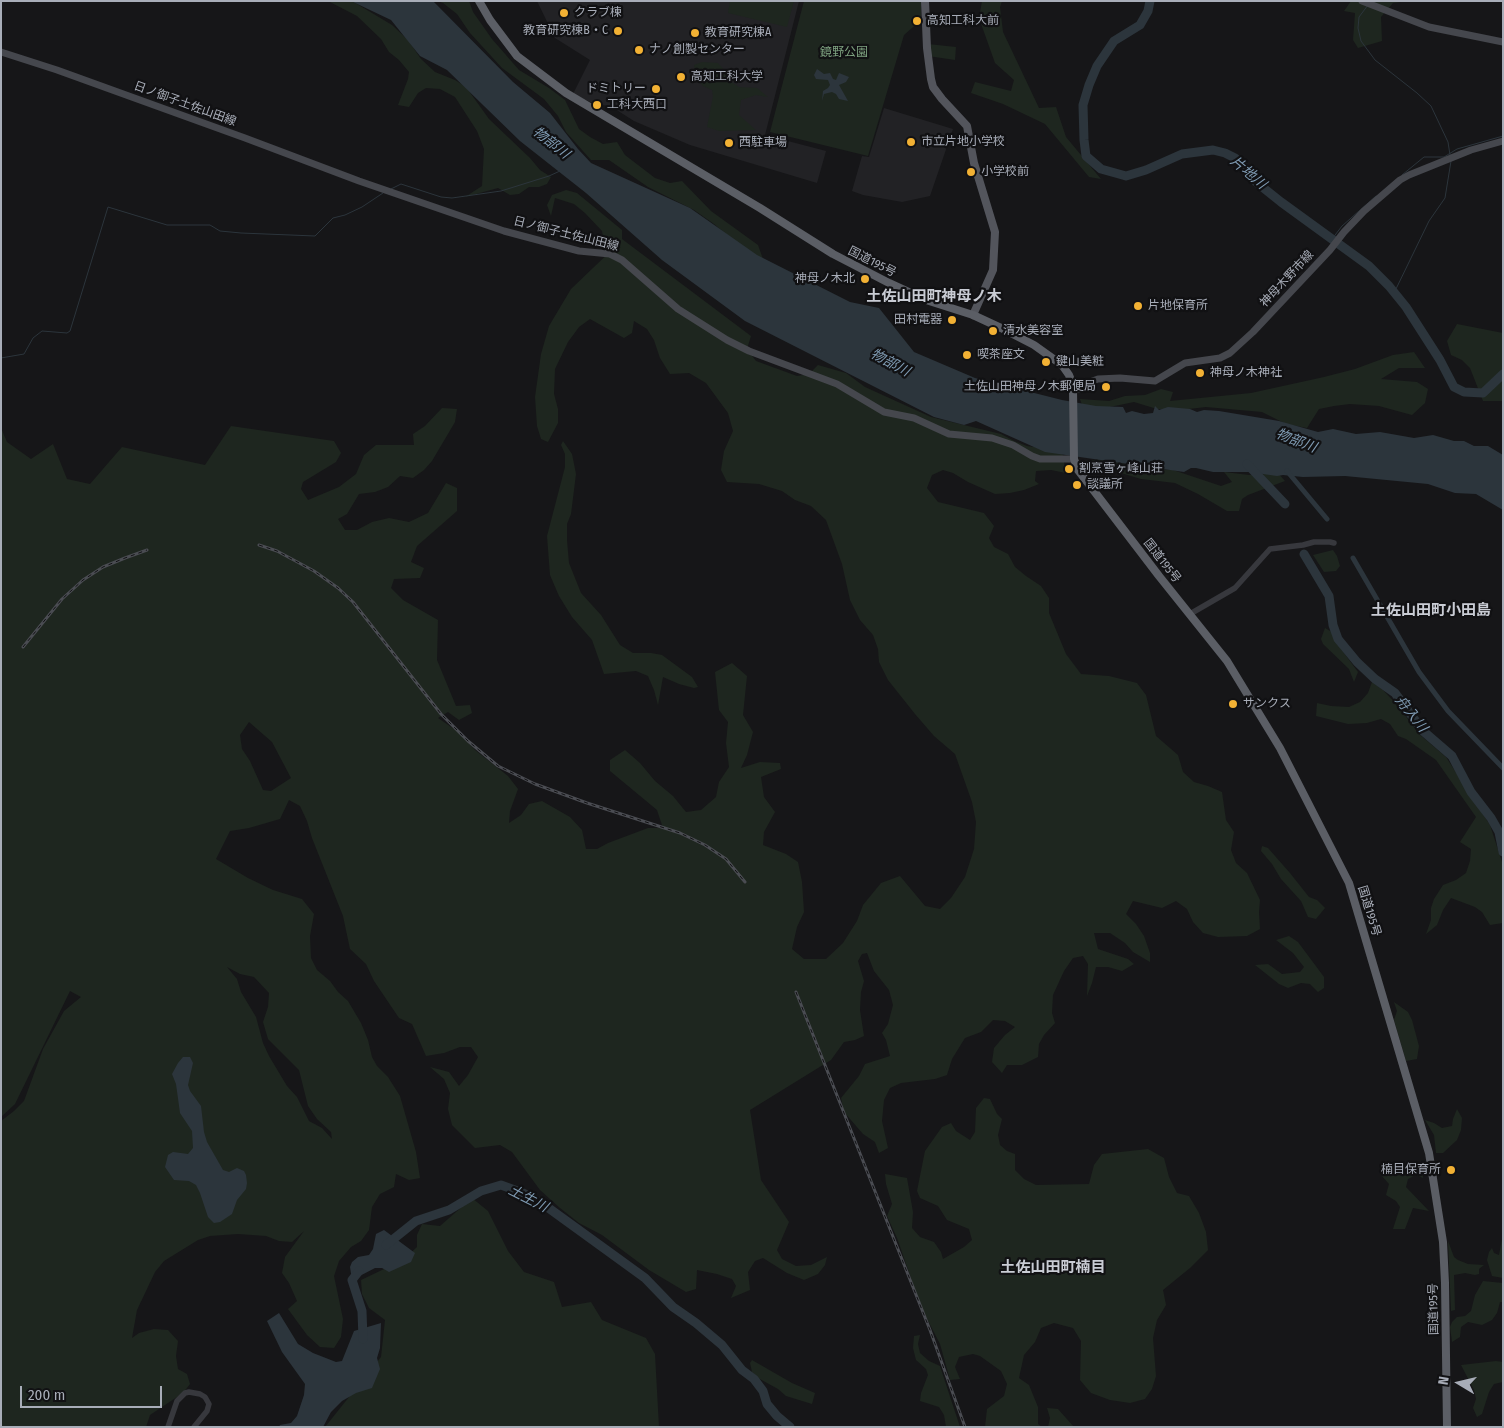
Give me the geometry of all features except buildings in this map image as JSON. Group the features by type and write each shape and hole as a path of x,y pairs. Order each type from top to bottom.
{"highway":[{"name":"国道195号","path":"479,1 516,56 566,93 760,208 833,254 926,300 973,315 1034,346 1062,365 1069,374 1073,393 1073,456 1078,470 1228,661 1280,748 1349,883 1429,1153 1443,1242 1447,1427"}],"main road":[{"path":"925,1 927,48 931,79 942,99 968,126 974,163 995,232 993,270 973,315"},
{"path":"1362,1 1429,27 1503,42"},
{"name":"日ノ御子土佐山田線","path":"1,52 89,81 391,192 504,231 578,251 610,254 630,266 678,309 727,340 750,351 837,384 884,412 914,418 949,434 992,438 1013,445 1040,459 1073,456"},
{"name":"神母木野市線","path":"1073,393 1098,379 1120,378 1155,381 1178,366 1192,361 1214,359 1230,353 1330,250 1364,211 1400,180 1471,150 1503,141"}],"street":[{"path":"1190,614 1235,588 1270,549 1314,542 1334,543"},
{"path":"168,1427 177,1402 185,1393 190,1392 205,1397 209,1404 207,1411 194,1427"}],"shaded area":[{"name":"高知工科大学","path":"537,1 799,1 765,135 826,151 817,183 690,145 634,121 612,107 590,102 573,94 590,60 555,38"},
{"name":"市立片地小学校","path":"884,108 953,129 930,196 902,202 863,195 852,191 862,156 869,157"}],"green space":[{"path":"328,1 352,1 392,25 408,40 421,59 435,72 455,80 466,87 489,119 540,170 551,177 547,184 539,187 529,187 519,194 510,195 498,188 465,197 482,186 484,149 477,131 455,97 440,89 426,88 418,93 409,107 398,105 409,72 389,52 381,39 357,16"},
{"path":"438,1 469,1 473,12 492,39 519,70 565,100 579,129 603,144 617,142 625,155 655,178 670,183 682,181 711,211 758,245 763,259 751,255 694,210 648,187 609,160 591,160 566,132 558,116 544,99 502,68 470,33 457,14"},
{"path":"730,1 794,1 787,27 728,13"},
{"name":"鏡野公園","path":"804,1 921,1 921,20 904,35 868,156 770,132"},
{"path":"982,1 1002,1 1000,7 1003,32 1039,108 1056,107 1066,137 1101,179 1089,177 1045,124 1003,104 971,93 975,82 1011,91 1014,80 995,63 979,18"},
{"path":"1351,1 1408,1 1393,3 1381,17 1382,41 1358,48 1353,40 1355,13 1344,11"},
{"path":"928,44 956,47 955,60 928,56"},
{"path":"702,62 718,63 727,73 730,81 739,87 757,88 768,97 756,95 741,100 739,115 756,130 719,131 707,127 713,96 712,90 703,86 696,78 694,65"},
{"path":"566,190 577,193 622,230 622,239 751,336 747,349 756,361 797,376 809,374 818,365 846,373 865,387 931,417 1001,434 1027,446 1062,451 1066,473 1051,470 1036,471 1035,481 1039,484 1024,490 995,494 943,470 932,475 927,488 938,502 984,513 994,526 989,538 994,547 1008,554 1015,567 1041,586 1049,598 1049,613 1066,654 1081,674 1109,676 1137,683 1146,695 1156,736 1178,755 1183,772 1194,782 1222,792 1226,820 1234,832 1231,850 1236,863 1247,873 1260,900 1260,929 1247,936 1218,937 1203,933 1193,922 1187,909 1176,901 1162,908 1133,901 1126,914 1144,936 1150,953 1150,962 1133,952 1125,943 1110,933 1094,933 1098,949 1128,959 1134,964 1122,971 1108,967 1096,967 1087,996 1088,964 1083,956 1073,958 1064,971 1053,995 1052,1013 1055,1023 1039,1044 1038,1057 1022,1065 1007,1065 1002,1073 992,1062 994,1048 1015,1027 1005,1021 993,1020 981,1032 965,1038 952,1059 947,1075 935,1079 901,1083 890,1088 884,1100 882,1121 888,1148 879,1153 875,1142 863,1134 844,1112 841,1098 859,1076 865,1064 890,1056 882,1033 888,1024 893,1005 889,990 874,971 867,953 862,954 858,961 864,981 860,1010 864,1036 844,1042 831,1060 750,1110 761,1180 789,1222 777,1250 782,1259 796,1266 811,1265 827,1257 825,1265 818,1274 804,1280 787,1273 763,1258 755,1261 748,1272 750,1290 731,1298 736,1286 732,1279 697,1270 696,1289 686,1292 649,1270 602,1235 579,1223 560,1208 540,1190 512,1152 500,1145 475,1148 452,1125 448,1109 450,1093 444,1079 430,1067 449,1072 459,1086 478,1057 471,1047 460,1047 444,1053 426,1056 412,1024 399,1018 374,981 366,964 350,949 343,916 307,821 300,806 289,800 280,819 249,828 230,831 216,859 273,890 302,899 314,914 310,936 311,958 317,970 348,1001 361,1023 372,1057 400,1096 416,1152 420,1178 409,1180 396,1174 394,1187 380,1194 372,1207 369,1230 361,1241 351,1247 339,1261 334,1276 343,1319 341,1337 334,1348 320,1347 307,1335 288,1309 297,1301 282,1273 285,1257 304,1231 292,1242 279,1241 266,1236 238,1234 210,1236 198,1240 164,1261 155,1272 137,1310 132,1338 139,1333 154,1329 168,1330 178,1341 176,1356 178,1369 187,1374 190,1384 183,1393 150,1415 146,1427 1,1427 1,1121 24,1101 43,1049 64,1011 81,997 70,991 15,1104 1,1117 1,428 7,442 31,459 53,444 67,479 90,484 122,447 205,465 231,426 334,441 341,453 336,462 303,482 301,489 308,500 339,487 356,474 364,455 376,445 414,445 413,434 425,426 442,408 457,409 455,422 432,461 424,470 413,478 400,476 388,487 375,492 359,494 347,514 338,519 345,530 357,530 372,522 389,518 409,522 428,513 446,483 457,488 457,511 417,546 411,562 424,568 420,578 394,579 391,588 403,600 438,620 437,660 456,706 470,705 472,713 459,720 448,712 438,718 457,731 475,750 508,776 518,789 510,811 509,823 521,815 529,804 542,801 570,817 582,830 586,849 597,849 648,828 663,828 657,810 610,771 610,760 625,750 640,763 655,781 673,796 686,812 701,810 716,797 719,782 729,767 726,743 728,722 719,710 715,672 732,663 747,676 743,715 753,732 747,755 741,768 760,762 780,763 781,769 761,777 764,797 775,812 764,832 763,845 786,854 798,862 802,882 804,912 797,927 792,949 804,959 826,959 843,943 857,921 863,905 881,883 900,876 925,906 940,909 951,898 965,877 974,849 976,822 972,802 955,754 934,736 888,680 879,662 878,649 873,635 860,620 850,600 842,564 826,520 811,506 795,500 782,491 759,484 727,482 721,470 724,451 733,431 728,413 706,383 689,373 670,374 660,358 654,340 647,329 634,321 632,333 624,338 590,319 579,327 568,342 555,369 554,394 558,409 558,423 548,442 541,439 537,426 535,397 541,354 549,326 571,289 617,245 612,240 604,243 602,231 574,204 555,198 551,216 547,205 552,195","holes":["249,722 272,742 291,778 271,791 263,790 250,761 242,749 240,735","227,967 240,974 254,977 269,993 268,1007 263,1022 268,1039 299,1070 308,1106 317,1119 331,1132 332,1139 322,1128 309,1121 297,1097 287,1086 269,1056 263,1043 256,1017 241,992 237,979"]},
{"path":"1457,324 1503,333 1503,401 1483,401 1470,368 1462,360 1451,355 1447,341"},
{"path":"1414,352 1425,368 1399,368 1381,379 1417,382 1428,389 1425,403 1412,415 1379,406 1350,404 1319,409 1307,428 1286,424 1262,412 1206,407 1180,410 1157,409 1134,402 1105,408 1082,405 1080,399 1109,401 1125,396 1145,395 1161,389 1173,392 1170,401 1251,393 1324,377 1355,369 1393,355"},
{"path":"563,441 572,454 576,474 571,514 567,524 567,540 569,563 581,593 601,615 620,645 633,653 662,655 692,677 698,687 694,688 679,684 663,677 658,705 648,676 636,671 604,674 592,640 572,617 559,596 550,575 547,536 565,467 565,454 561,445"},
{"path":"1105,459 1140,468 1173,470 1221,486 1232,482 1224,472 1249,475 1278,473 1285,481 1248,495 1242,499 1239,511 1227,511 1175,483 1141,479 1084,461"},
{"path":"1333,550 1340,566 1336,571 1324,572 1313,555"},
{"path":"1325,628 1337,638 1341,649 1358,672 1354,682 1349,669 1323,644 1321,639"},
{"path":"1372,682 1383,690 1399,707 1419,734 1446,757 1490,825 1503,865 1503,923 1490,925 1482,912 1475,907 1451,898 1443,910 1437,925 1426,934 1431,920 1431,908 1434,899 1443,885 1456,880 1466,873 1471,849 1460,842 1476,817 1436,760 1406,739 1398,736 1390,724 1381,719 1367,723 1348,724 1316,716 1317,703 1349,707 1360,702 1368,693"},
{"path":"1262,846 1268,848 1309,897 1317,900 1325,908 1316,919 1308,917 1301,901 1281,879 1261,851"},
{"path":"1289,936 1298,942 1324,977 1324,988 1318,992 1310,984 1301,983 1288,988 1279,984 1255,965 1268,964 1282,974 1300,972 1304,967 1293,953 1276,940"},
{"path":"1394,1002 1408,1012 1412,1020 1419,1046 1417,1059 1406,1061 1394,1020 1397,1011"},
{"path":"984,1098 990,1099 997,1114 1002,1119 998,1135 1000,1145 1007,1151 1015,1154 1015,1170 1024,1179 1036,1185 1089,1184 1094,1165 1102,1154 1148,1149 1164,1158 1169,1177 1177,1193 1189,1196 1199,1213 1206,1232 1208,1250 1163,1290 1166,1305 1157,1320 1153,1338 1156,1376 1152,1389 1145,1399 1130,1403 1110,1400 1091,1393 1080,1380 1081,1341 1073,1328 1054,1323 1041,1328 1035,1342 1024,1355 1019,1378 1029,1385 1038,1407 1038,1424 1042,1427 985,1427 987,1409 1004,1396 1007,1384 1001,1371 980,1356 973,1354 959,1357 955,1367 960,1379 950,1380 940,1344 921,1307 897,1238 887,1216 892,1204 885,1174 907,1178 913,1212 912,1228 920,1237 934,1242 941,1252 943,1259 964,1247 972,1240 969,1229 947,1220 938,1206 920,1198 917,1191 925,1151 942,1127 951,1123 956,1131 970,1140 975,1132 976,1108"},
{"path":"1457,1109 1462,1118 1461,1130 1457,1140 1443,1153 1436,1153 1434,1135 1425,1120 1442,1128 1452,1126"},
{"path":"1408,1165 1422,1170 1423,1178 1416,1175 1408,1179 1406,1187 1429,1211 1413,1208 1405,1229 1393,1229 1400,1207 1396,1201 1386,1195 1389,1184 1381,1175 1395,1172 1400,1167"},
{"path":"472,1198 488,1211 508,1251 524,1272 554,1282 562,1307 591,1302 602,1320 646,1338 655,1354 659,1427 325,1427 381,1357 385,1320 369,1308 362,1294 361,1280 403,1260 417,1247 417,1235 422,1224 440,1226"},
{"path":"1502,1239 1503,1278 1492,1276 1487,1260 1492,1248 1494,1253 1499,1255"},
{"path":"1448,1241 1454,1257 1458,1260 1468,1264 1484,1265 1479,1269 1479,1274 1465,1273 1454,1275 1455,1310 1451,1311"},
{"path":"1483,1281 1503,1283 1503,1302 1500,1302 1497,1313 1492,1320 1482,1325 1468,1322 1461,1327 1460,1337 1452,1342 1450,1327 1452,1322 1457,1317 1465,1316 1471,1311 1475,1295"},
{"path":"920,1335 918,1344 920,1353 929,1361 940,1366 960,1427 946,1427 944,1415 939,1407 920,1401 928,1375 926,1369 916,1360 913,1348 914,1336"},
{"path":"752,1360 792,1383 815,1393 812,1404 786,1396 778,1389 758,1378 752,1372 750,1363"},
{"path":"1503,1362 1503,1382 1494,1384 1489,1392 1482,1414 1477,1417 1473,1408 1476,1399 1474,1390 1461,1365"},
{"path":"1047,1408 1058,1409 1074,1427 1048,1427 1050,1418"}],"water":[{"name":"物部川","path":"351,1 433,1 513,82 550,113 591,163 690,208 757,255 850,302 879,308 914,352 975,378 1062,400 1096,406 1123,407 1126,413 1132,411 1144,414 1153,413 1155,406 1159,410 1168,407 1190,409 1197,412 1204,410 1219,411 1279,421 1318,432 1333,429 1356,434 1380,432 1414,438 1433,435 1454,441 1464,441 1474,446 1488,446 1503,455 1503,510 1476,494 1455,493 1428,484 1345,476 1303,477 1249,472 1213,472 1196,468 1191,468 1184,472 1045,452 976,421 964,425 934,417 745,321 662,260 586,193 520,141 447,70 420,56 391,20"},
{"path":"817,69 824,74 830,73 833,79 836,80 839,73 849,77 846,82 839,85 848,101 839,99 832,92 824,94 822,101 823,91 830,85 828,80 816,79 814,75"},
{"path":"183,1057 190,1057 193,1063 188,1085 201,1106 207,1142 223,1170 229,1172 237,1168 244,1171 246,1175 246,1189 237,1200 232,1214 220,1222 214,1223 208,1217 196,1185 189,1181 174,1180 165,1167 168,1155 173,1152 188,1154 193,1148 192,1131 180,1113 176,1084 172,1074"},
{"path":"384,1230 415,1253 411,1262 389,1272 382,1268 375,1268 352,1280 350,1267 352,1262 358,1257 369,1255 373,1249 376,1234"},
{"path":"279,1313 298,1344 313,1353 336,1362 342,1361 354,1331 381,1323 380,1348 377,1358 380,1369 372,1388 356,1393 342,1401 331,1412 323,1427 279,1427 280,1425 291,1423 297,1416 304,1395 305,1384 282,1352 267,1321"}],"waterway":[{"name":"片地川","path":"1150,1 1148,11 1140,25 1114,41 1097,66 1089,85 1083,105 1086,156 1101,169 1126,176 1146,170 1182,154 1213,150 1235,158 1256,182 1369,266 1389,286 1406,307 1440,360 1454,387 1464,392 1483,393 1503,374"},
{"path":"1368,5 1359,17 1358,28 1361,41 1375,60 1431,106 1448,142 1450,155"},
{"path":"1402,175 1424,157 1444,157 1457,149 1503,136"},
{"path":"1394,293 1429,221 1445,198 1451,161"},
{"path":"391,189 401,184 441,197 452,198 501,191 560,171"},
{"path":"1,358 24,354 33,338 42,331 67,333 70,331 108,207 167,225 210,225 220,231 315,236 333,218 362,207 383,193"},
{"path":"1332,239 1342,226 1376,196"},
{"name":"舟入川","path":"1247,464 1285,504"},
{"path":"1287,471 1327,519"},
{"name":"舟入川","path":"1304,554 1329,596 1333,625 1338,639 1357,662 1375,679 1395,693 1423,731 1452,756 1471,792 1499,832 1503,852"},
{"path":"1353,558 1419,672 1448,711 1503,768"},
{"name":"土生川","path":"386,1245 416,1221 449,1210 481,1191 501,1185 523,1193 543,1204 645,1278 673,1307 722,1345 742,1370 754,1379 763,1391 767,1404 790,1427"},
{"name":"土生川","path":"359,1271 352,1280 362,1311 363,1339"}],"railway":[{"path":"259,545 277,551 314,571 338,588 353,602 441,714 468,741 498,766 535,784 680,833 705,845 726,859 745,882"},
{"path":"23,647 62,599 83,580 103,567 147,550"},
{"path":"796,992 930,1330 965,1427"}],"place":[{"name":"クラブ棟","path":"564,13"},
{"name":"高知工科大前","path":"917,21"},
{"name":"教育研究棟B・C","path":"618,31"},
{"name":"教育研究棟A","path":"695,33"},
{"name":"ナノ創製センター","path":"639,50"},
{"name":"高知工科大学","path":"681,77"},
{"name":"ドミトリー","path":"656,89"},
{"name":"工科大西口","path":"597,105"},
{"name":"市立片地小学校","path":"911,142"},
{"name":"西駐車場","path":"729,143"},
{"name":"小学校前","path":"971,172"},
{"name":"神母ノ木北","path":"865,279"},
{"name":"片地保育所","path":"1138,306"},
{"name":"田村電器","path":"952,320"},
{"name":"清水美容室","path":"993,331"},
{"name":"喫茶座文","path":"967,355"},
{"name":"鍵山美粧","path":"1046,362"},
{"name":"神母ノ木神社","path":"1200,373"},
{"name":"土佐山田神母ノ木郵便局","path":"1106,387"},
{"name":"割烹雪ヶ峰山荘","path":"1069,469"},
{"name":"談議所","path":"1077,485"},
{"name":"サンクス","path":"1233,704"},
{"name":"楠目保育所","path":"1451,1170"}],"district":[{"name":"土佐山田町神母ノ木","path":"934,297"},
{"name":"土佐山田町小田島","path":"1431,611"},
{"name":"土佐山田町楠目","path":"1053,1268"}]}
